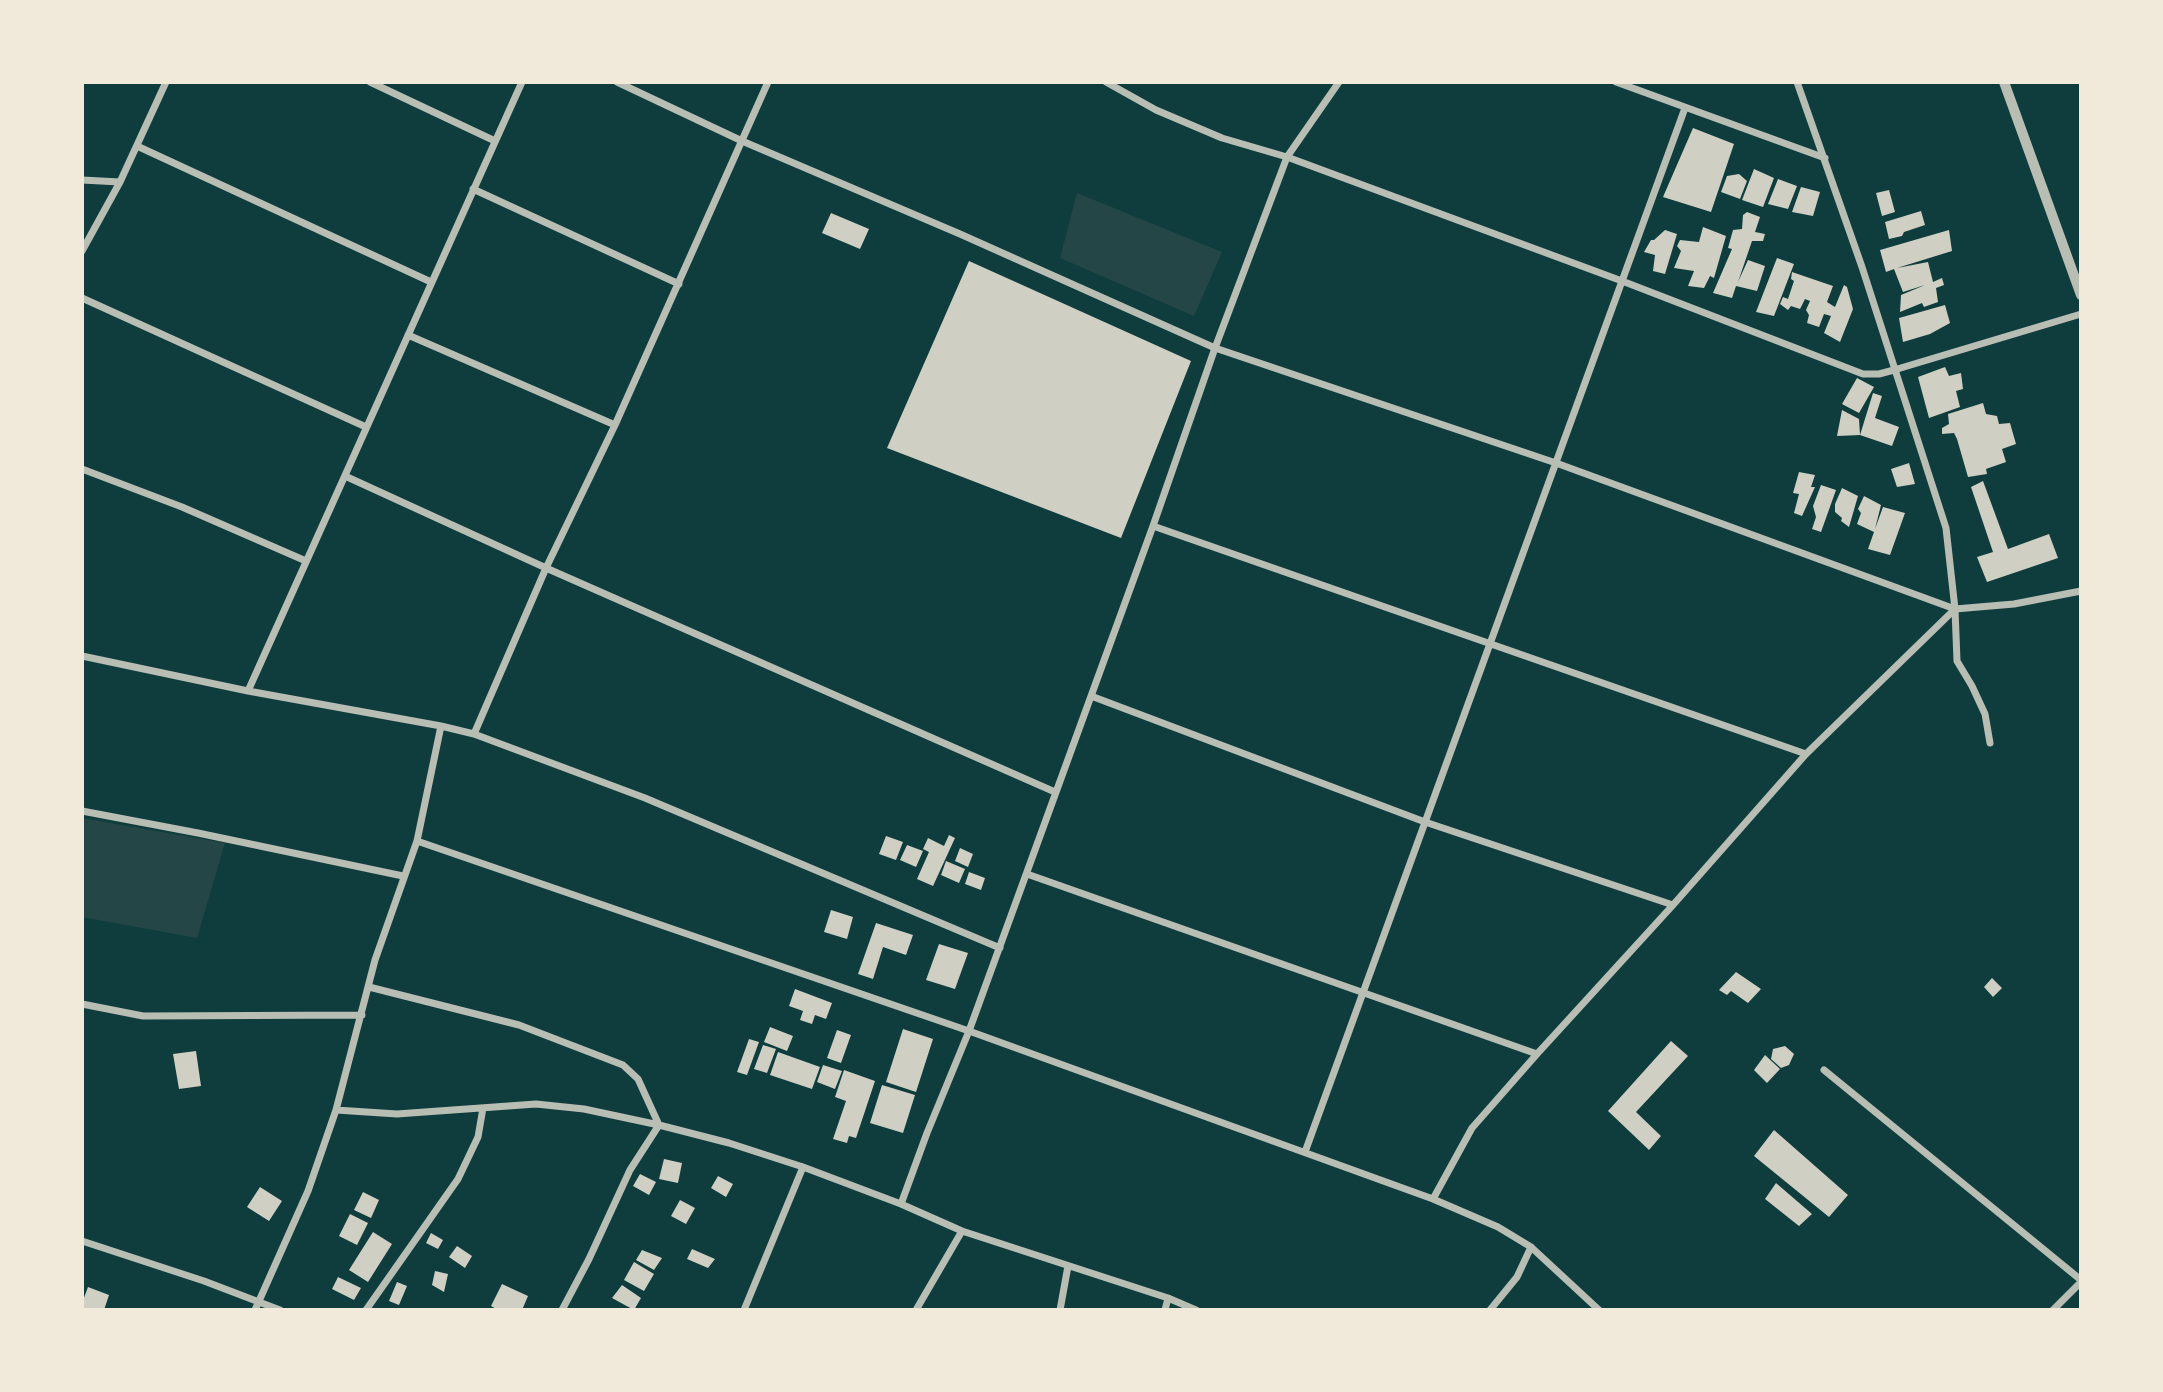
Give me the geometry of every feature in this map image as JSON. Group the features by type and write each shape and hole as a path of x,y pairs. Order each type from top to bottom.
{"street":[{"path":"82,251 120,182 166,82"},
{"path":"370,82 495,141"},
{"path":"248,691 522,82"},
{"path":"617,82 742,141 960,234 1215,348 1556,463 1955,609 2014,604 2081,591"},
{"path":"474,734 546,568 615,425 768,82"},
{"path":"1106,82 1156,110 1222,138 1287,157 1863,374 1895,370 2081,314"},
{"path":"901,1205 970,1031 1215,348 1287,157 1339,82"},
{"path":"1616,82 1825,158"},
{"path":"1797,82 1825,158 1946,528 1955,609 1957,661 1985,714 1990,743"},
{"path":"2004,82 2081,295"},
{"path":"1305,1152 1685,108"},
{"path":"137,146 432,282"},
{"path":"82,180 120,182"},
{"path":"473,190 679,284"},
{"path":"82,298 366,427"},
{"path":"408,335 615,425"},
{"path":"82,469 182,507 306,561"},
{"path":"345,476 546,568 1055,792"},
{"path":"1153,526 1806,754"},
{"path":"1433,1199 1472,1128 1537,1054 1806,754 1955,609"},
{"path":"82,656 474,734 645,799 1000,948"},
{"path":"1091,696 1425,822 1673,905"},
{"path":"256,1306 308,1191 336,1110 375,960 416,841 441,726"},
{"path":"82,811 198,832 403,876"},
{"path":"416,841 970,1031 1433,1199 1498,1227 1531,1247 1599,1310"},
{"path":"1027,874 1537,1054"},
{"path":"369,987 519,1025 623,1065 638,1079 659,1125"},
{"path":"82,1004 143,1016 362,1015"},
{"path":"1824,1070 2081,1281 2053,1310"},
{"path":"336,1110 397,1114 536,1104 584,1109 659,1125 729,1143 803,1167 962,1231 1168,1298 1196,1310"},
{"path":"366,1310 458,1179 478,1137 483,1108"},
{"path":"562,1310 630,1170 659,1125"},
{"path":"744,1310 803,1167"},
{"path":"916,1310 962,1231"},
{"path":"82,1241 204,1281 256,1306 280,1310"},
{"path":"1490,1310 1517,1277 1531,1247"},
{"path":"1060,1310 1068,1266"},
{"path":"1165,1310 1168,1298"}],"shaded area":[{"path":"1077,193 1222,252 1194,316 1060,258"},
{"path":"82,818 225,843 197,938 82,917"}],"building":[{"path":"1693,128 1734,144 1711,212 1663,197"},
{"path":"1754,169 1774,178 1763,207 1742,200"},
{"path":"1739,174 1747,181 1740,199 1721,192 1727,176"},
{"path":"1778,179 1797,186 1788,209 1768,204"},
{"path":"1801,187 1820,192 1813,216 1792,212"},
{"path":"1889,190 1895,212 1882,216 1876,193"},
{"path":"1921,211 1925,225 1889,239 1885,222"},
{"path":"1747,212 1760,217 1755,232 1765,234 1763,241 1752,241 1738,282 1748,260 1765,266 1757,291 1736,286 1732,298 1713,293 1732,249 1728,248 1733,230 1742,229 1743,215"},
{"path":"831,213 869,229 860,249 822,233"},
{"path":"1703,227 1726,236 1714,278 1710,276 1704,288 1688,286 1694,271 1674,268 1681,251 1677,246 1680,240 1699,242"},
{"path":"1665,230 1677,234 1665,274 1653,271 1655,255 1644,252 1651,240"},
{"path":"1949,230 1952,251 1897,268 1928,262 1933,282 1942,278 1944,285 1936,288 1938,302 1924,307 1922,303 1900,312 1901,295 1925,285 1903,292 1894,269 1886,272 1880,250"},
{"path":"1777,258 1794,264 1774,316 1756,312"},
{"path":"969,261 1191,361 1121,538 887,448"},
{"path":"1792,272 1833,286 1827,302 1835,307 1844,285 1847,287 1853,309 1840,342 1824,333 1831,316 1824,314 1819,327 1807,323 1809,315 1806,310 1810,301 1805,299 1800,309 1791,306 1788,310 1780,304 1783,297 1788,299 1794,281 1791,279"},
{"path":"1945,305 1950,323 1930,334 1903,342 1899,318"},
{"path":"1945,367 1949,376 1961,373 1963,389 1956,391 1960,407 1929,418 1918,377"},
{"path":"1857,378 1874,387 1859,413 1842,404"},
{"path":"1873,393 1882,396 1875,418 1899,427 1892,446 1860,435"},
{"path":"1983,403 1986,414 1997,416 1999,424 2010,423 2016,444 2002,449 2006,462 1986,469 1987,474 1968,477 1954,433 1942,434 1942,428 1949,424 1948,414"},
{"path":"1842,410 1859,419 1860,435 1837,436"},
{"path":"1909,463 1915,484 1897,487 1891,469"},
{"path":"1799,472 1815,475 1811,487 1815,487 1802,516 1794,513 1799,494 1793,493"},
{"path":"1983,481 2008,549 2049,534 2058,558 1987,582 1977,557 1993,552 1971,487"},
{"path":"1821,485 1836,490 1821,532 1812,529 1816,517 1813,506"},
{"path":"1842,488 1858,496 1849,527 1835,512 1835,504"},
{"path":"1864,496 1881,505 1875,529 1883,507 1905,513 1890,555 1868,549 1874,532 1857,524 1861,513 1858,509"},
{"path":"949,835 955,838 933,886 917,879 929,852 923,849 928,838 944,846"},
{"path":"886,836 903,842 896,860 879,854"},
{"path":"907,845 923,851 916,867 900,860"},
{"path":"960,848 973,854 968,867 955,861"},
{"path":"946,861 965,869 959,883 941,875"},
{"path":"969,872 985,878 981,890 965,884"},
{"path":"831,910 853,917 847,939 824,932"},
{"path":"876,923 913,935 906,955 883,947 873,979 858,974"},
{"path":"939,944 968,953 955,989 926,980"},
{"path":"1736,972 1761,989 1748,1003 1731,991 1727,995 1719,990"},
{"path":"1992,978 2002,988 1993,997 1984,987"},
{"path":"795,989 832,1003 826,1019 815,1015 812,1024 800,1020 803,1011 789,1006"},
{"path":"770,1027 793,1036 787,1051 764,1042"},
{"path":"903,1029 933,1039 916,1092 886,1082"},
{"path":"837,1030 851,1035 841,1063 827,1058"},
{"path":"749,1039 759,1042 747,1075 737,1072"},
{"path":"1671,1041 1688,1056 1636,1112 1661,1136 1649,1150 1608,1111"},
{"path":"763,1045 776,1049 767,1073 754,1069"},
{"path":"1785,1046 1794,1054 1789,1065 1781,1068 1771,1059 1773,1049"},
{"path":"196,1051 201,1086 179,1089 173,1054"},
{"path":"778,1052 820,1067 812,1089 770,1075"},
{"path":"1765,1055 1780,1069 1767,1083 1754,1070"},
{"path":"823,1065 842,1071 835,1089 817,1082"},
{"path":"844,1070 875,1081 856,1138 849,1136 847,1143 833,1139 846,1101 835,1097"},
{"path":"882,1085 915,1095 903,1133 870,1123"},
{"path":"1774,1130 1848,1195 1829,1217 1754,1156"},
{"path":"664,1159 682,1163 678,1183 659,1179"},
{"path":"640,1174 656,1182 649,1195 633,1186"},
{"path":"718,1176 733,1184 726,1197 711,1188"},
{"path":"1776,1183 1812,1214 1799,1226 1765,1199"},
{"path":"260,1187 282,1201 269,1221 247,1207"},
{"path":"363,1192 379,1200 371,1218 354,1210"},
{"path":"680,1200 695,1208 686,1224 671,1216"},
{"path":"350,1214 368,1223 357,1245 339,1236"},
{"path":"373,1232 392,1244 368,1282 349,1270"},
{"path":"431,1233 443,1240 438,1249 426,1243"},
{"path":"457,1246 472,1256 465,1268 449,1257"},
{"path":"692,1249 715,1259 708,1268 687,1259"},
{"path":"642,1250 662,1258 654,1270 636,1260"},
{"path":"634,1262 654,1274 644,1291 624,1280"},
{"path":"435,1271 448,1274 444,1292 432,1285"},
{"path":"338,1277 361,1288 354,1300 332,1289"},
{"path":"397,1282 407,1286 399,1305 389,1301"},
{"path":"502,1284 528,1296 522,1310 498,1310 491,1306"},
{"path":"622,1285 641,1298 634,1310 612,1298"},
{"path":"88,1287 109,1295 104,1310 82,1310"}]}
